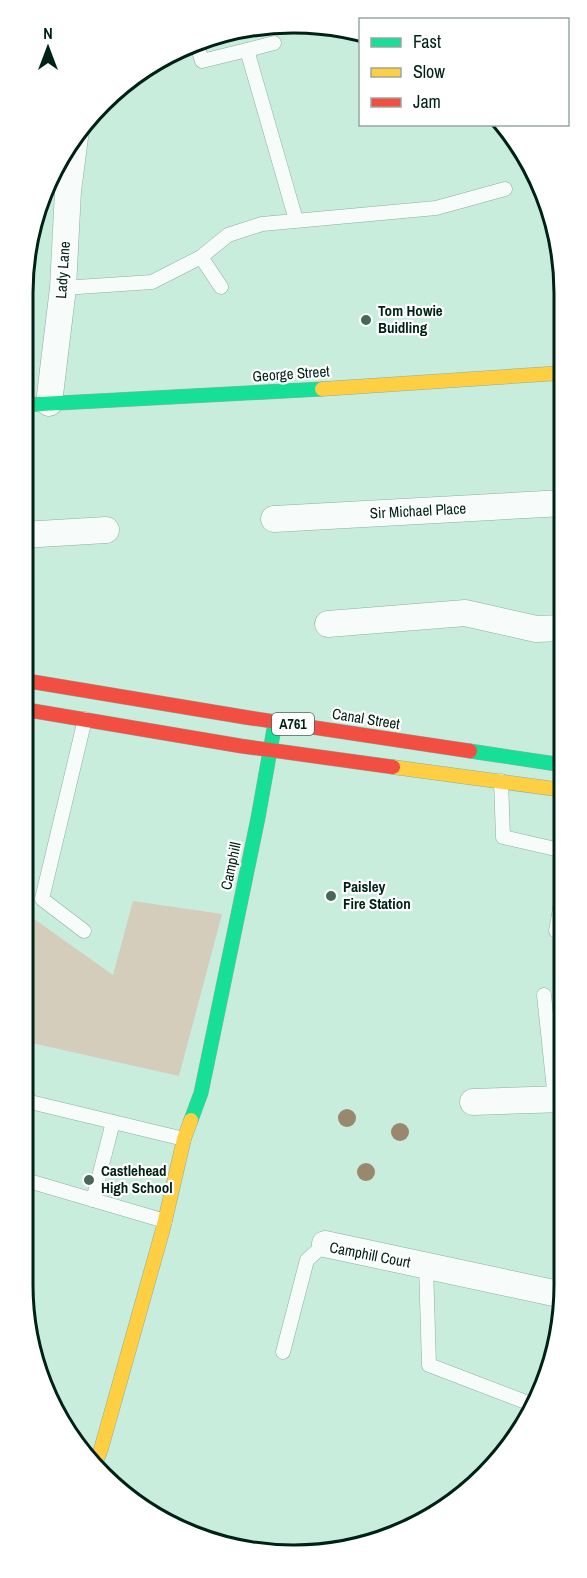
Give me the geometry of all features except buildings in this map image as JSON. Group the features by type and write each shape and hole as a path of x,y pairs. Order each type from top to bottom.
{"street":[{"name":"Lady Lane","path":"49,403 63,288 58,191 65,168"},
{"name":"George Street","path":"33,404 232,395 554,374"},
{"name":"Sir Michael Place","path":"274,519 554,503"},
{"path":"33,534 105,530"},
{"path":"328,624 465,613 536,629 554,628"},
{"name":"Canal Street","path":"33,682 275,722 554,764"},
{"name":"A761","path":"33,711 241,746 271,748 554,789"},
{"name":"Camphill","path":"98,1456 165,1221 184,1139 201,1093 218,1017 275,722"},
{"path":"472,1102 554,1099"},
{"name":"Camphill Court","path":"325,1244 554,1293"}],"lane":[{"path":"199,51 202,61 274,42"},
{"path":"247,50 296,220"},
{"path":"63,288 152,282 201,257 228,235 262,224 436,208 505,189"},
{"path":"201,257 221,287"},
{"path":"84,931 42,899 85,719"},
{"path":"501,781 503,837 554,849"},
{"path":"544,995 554,1060"},
{"path":"33,1103 184,1139"},
{"path":"93,1200 113,1122"},
{"path":"33,1182 165,1221"},
{"name":"Camphill Court","path":"282,1352 307,1260 325,1244"},
{"name":"Camphill Court","path":"426,1265 429,1365 526,1402"}],"shaded area":[{"path":"133,901 222,914 179,1076 33,1043 33,918 113,975"}],"traffic: fast":[{"path":"33,404 322,389"},
{"path":"191,1120 201,1093 258,818 275,723"},
{"path":"470,751 554,764"}],"traffic: slow":[{"path":"322,389 554,374"},
{"path":"393,767 554,789"},
{"path":"98,1456 163,1229 184,1139 191,1120"}],"traffic: jam":[{"path":"33,682 470,751"},
{"path":"33,711 241,746 393,767"}],"place":[{"name":"Tom Howie Buidling","path":"366,320"},
{"name":"Paisley Fire Station","path":"331,896"},
{"name":"Castlehead High School","path":"89,1180"}]}
